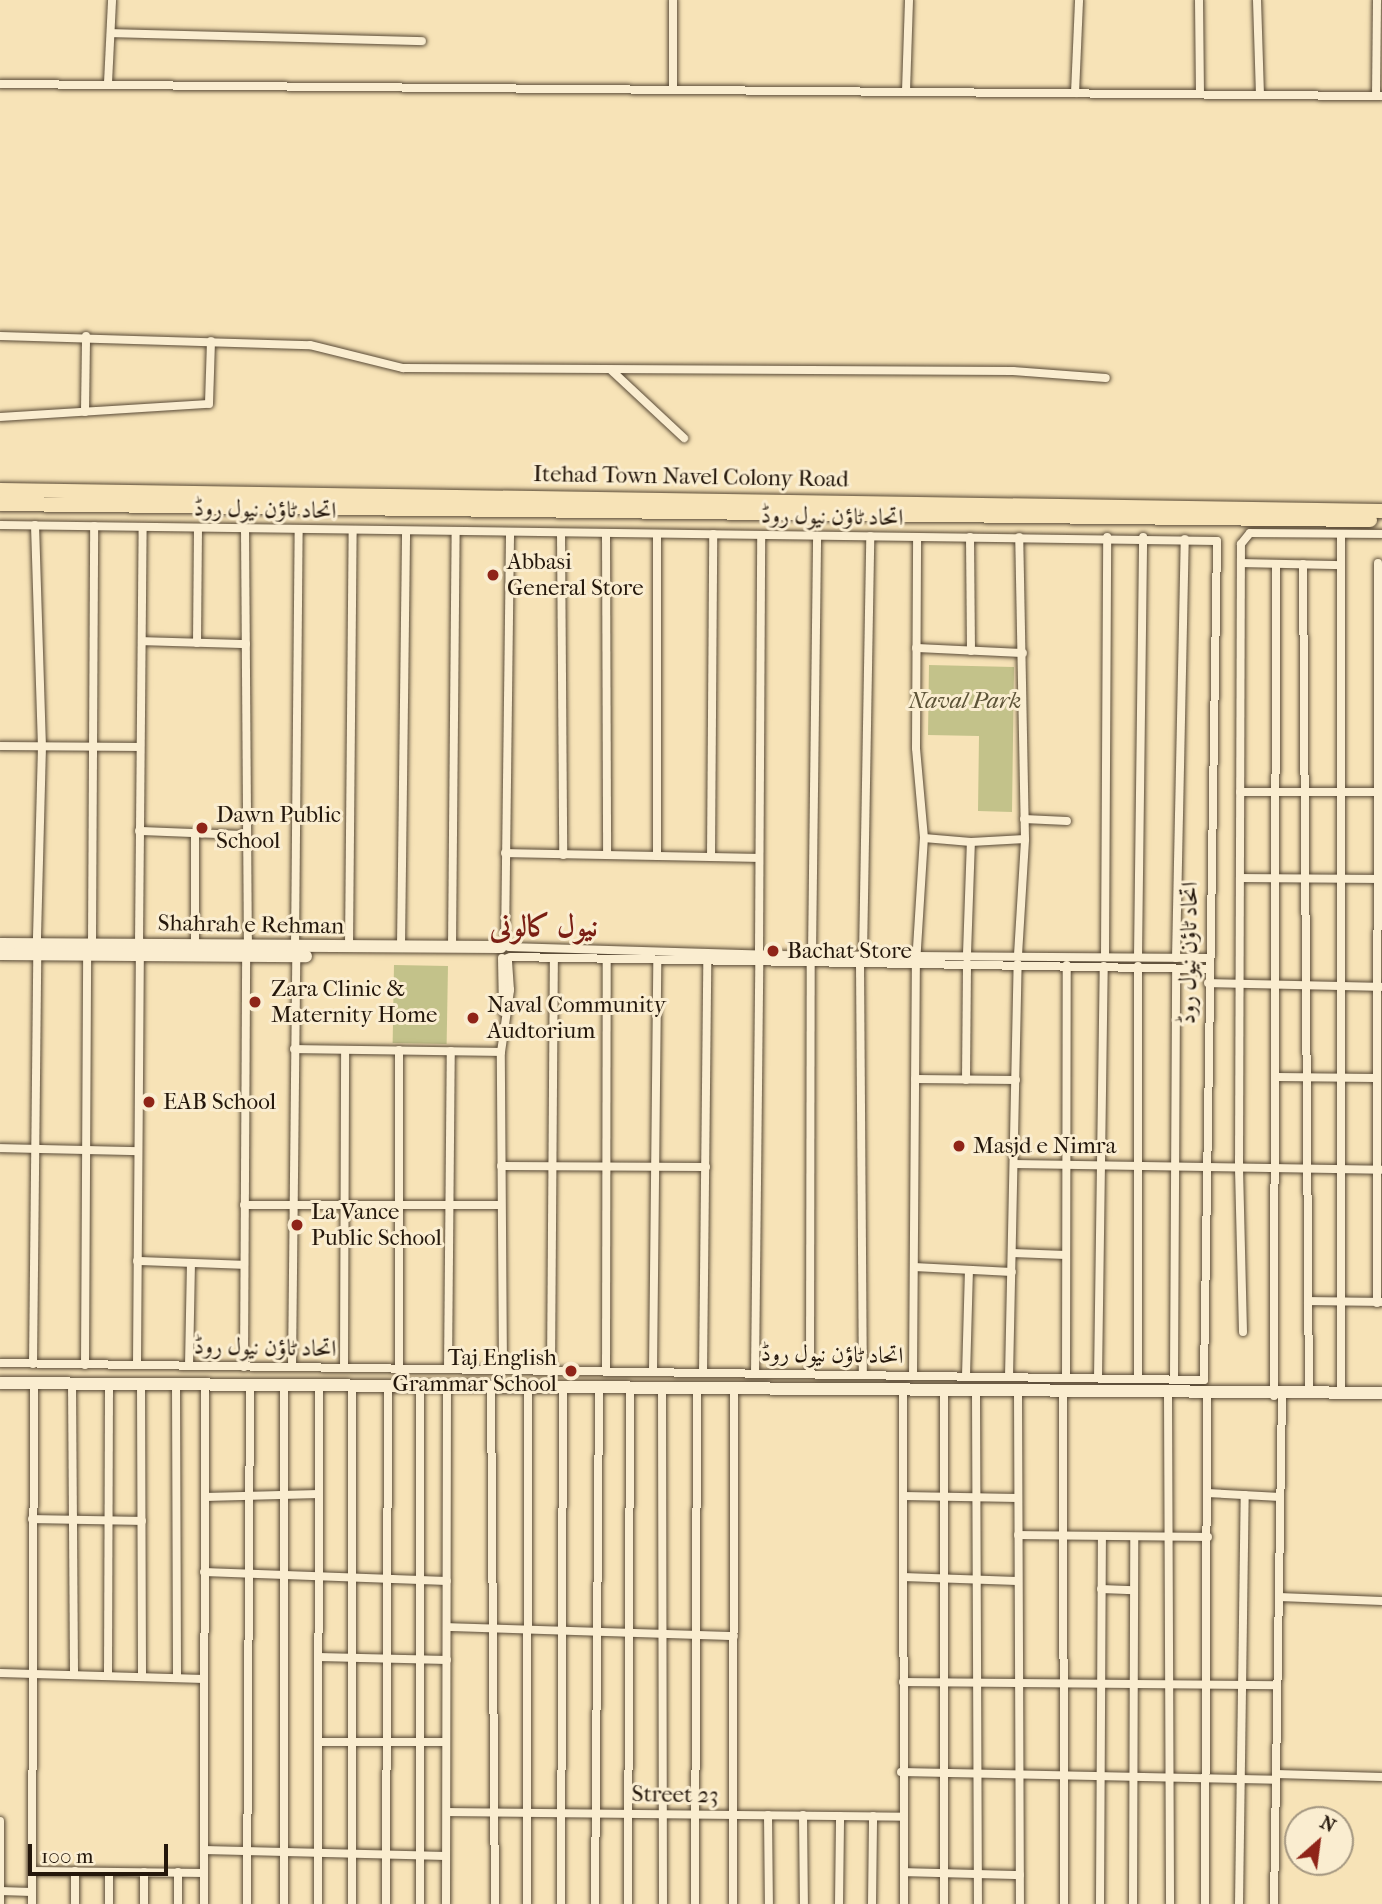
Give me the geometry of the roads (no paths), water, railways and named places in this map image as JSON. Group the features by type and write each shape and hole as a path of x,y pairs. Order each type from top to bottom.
{"main road":[{"name":"Itehad Town Navel Colony Road","path":"0,490 1382,521"},
{"name":"Itehad Town Navel Colony Road","path":"0,504 1382,511"}],"street":[{"path":"108,83 112,0"},
{"path":"673,0 673,89"},
{"path":"906,91 909,0"},
{"path":"1075,93 1079,0"},
{"path":"1199,0 1200,94"},
{"path":"1257,0 1260,94"},
{"path":"0,84 1379,96 1377,0"},
{"path":"111,33 422,41"},
{"path":"0,336 86,336 310,345 403,368 1013,371 1106,378"},
{"path":"85,412 86,336"},
{"path":"0,417 209,404 211,341"},
{"path":"611,370 684,438"},
{"name":"اتحاد ٹاؤن نیول روڈ","path":"0,525 870,537 1143,537 1217,541 1207,958 1209,983 1204,1380 0,1363"},
{"path":"33,1364 42,746 35,525"},
{"path":"85,1365 85,1150 94,748 94,526"},
{"path":"137,1365 143,527"},
{"path":"197,643 198,528"},
{"path":"244,1367 246,529"},
{"path":"292,1367 299,530"},
{"path":"349,948 353,530"},
{"path":"401,947 406,531"},
{"path":"452,948 456,531"},
{"path":"503,1370 501,1052 504,1018 510,532"},
{"path":"561,533 564,855"},
{"path":"606,533 607,855"},
{"path":"1243,1332 1239,1166 1241,544 1250,533 1382,534"},
{"path":"657,534 657,856"},
{"path":"711,857 713,534"},
{"path":"1341,534 1344,986 1341,1395"},
{"path":"755,1374 761,535"},
{"path":"812,954 817,536"},
{"path":"863,955 870,537"},
{"path":"913,1376 916,954 924,838 916,748 916,537"},
{"path":"970,537 971,651"},
{"path":"1009,1377 1018,959 1025,839 1023,653 1018,537"},
{"path":"1098,1378 1105,961 1107,537"},
{"path":"1138,1379 1138,962 1143,537"},
{"path":"1176,958 1185,539"},
{"path":"1242,563 1341,565"},
{"path":"1308,1301 1380,1303 1376,1079 1380,792 1378,563"},
{"path":"1274,1904 1280,1497 1275,1167 1276,564"},
{"path":"1303,564 1308,986 1308,1396"},
{"path":"142,641 246,644"},
{"path":"916,648 1023,653"},
{"path":"0,746 140,747"},
{"path":"1240,792 1380,792"},
{"path":"1024,819 1067,821"},
{"path":"139,831 245,835"},
{"path":"195,833 195,945"},
{"path":"924,838 971,842 1025,839"},
{"path":"965,1080 971,842"},
{"path":"505,853 758,858"},
{"path":"1240,878 1379,879"},
{"name":"Shahrah e Rehman","path":"0,944 37,948 247,952 505,952"},
{"name":"Shahrah e Rehman","path":"140,950 195,945 247,952"},
{"name":"Shahrah e Rehman","path":"295,952 401,947 505,952"},
{"name":"Shahrah e Rehman","path":"0,954 37,948"},
{"path":"505,952 759,958 811,964 916,964 967,959"},
{"path":"505,952 554,959 707,962 812,954 916,954 967,959 1138,962 1207,958"},
{"path":"551,1371 554,959"},
{"path":"1018,959 1066,965 1105,961"},
{"path":"606,1372 607,961"},
{"path":"653,1372 657,961"},
{"path":"703,1373 707,962"},
{"path":"1138,962 1176,969 1207,969"},
{"path":"810,1374 811,964"},
{"path":"860,964 863,1375"},
{"path":"1066,965 1066,1378"},
{"path":"1174,1379 1176,969"},
{"path":"1209,983 1379,987"},
{"path":"294,1049 501,1052"},
{"path":"344,1368 345,1049"},
{"path":"399,1050 399,1369"},
{"path":"448,1369 451,1051"},
{"path":"1276,1077 1376,1079"},
{"path":"915,1079 1016,1080"},
{"path":"0,1148 137,1152"},
{"path":"1014,1164 1205,1165 1379,1170"},
{"path":"501,1166 706,1167"},
{"path":"244,1205 501,1205"},
{"path":"1012,1253 1066,1255"},
{"path":"137,1261 244,1265"},
{"path":"189,1366 191,1263"},
{"path":"914,1267 1012,1272"},
{"path":"966,1377 969,1270"},
{"path":"0,1382 1278,1396 1382,1393"},
{"path":"32,1904 34,1383"},
{"path":"72,1383 74,1675"},
{"path":"108,1676 109,1383"},
{"path":"141,1384 142,1677"},
{"path":"176,1384 177,1678"},
{"path":"204,1904 205,1384"},
{"path":"247,1904 250,1385"},
{"path":"284,1385 284,1904"},
{"path":"318,1385 318,1904"},
{"path":"352,1386 352,1904"},
{"path":"386,1904 388,1386"},
{"path":"420,1387 420,1904"},
{"path":"446,1904 447,1387"},
{"path":"491,1387 495,1904"},
{"path":"527,1904 528,1388"},
{"path":"561,1904 563,1388"},
{"path":"595,1904 600,1389"},
{"path":"628,1904 630,1389"},
{"path":"662,1389 666,1634 663,1904"},
{"path":"695,1904 697,1390"},
{"path":"733,1904 734,1390"},
{"path":"902,1392 901,1772 904,1904"},
{"path":"944,1392 944,1904"},
{"path":"976,1393 978,1904"},
{"path":"1018,1393 1017,1682 1020,1904"},
{"path":"1063,1394 1064,1904"},
{"path":"1168,1395 1172,1778 1170,1904"},
{"path":"1205,1904 1207,1395"},
{"path":"1207,1493 1280,1497"},
{"path":"205,1497 319,1494"},
{"path":"1239,1904 1238,1780 1245,1495"},
{"path":"903,1496 1018,1498"},
{"path":"32,1518 142,1521"},
{"path":"1018,1535 1208,1537"},
{"path":"1100,1904 1102,1536"},
{"path":"1133,1904 1134,1537"},
{"path":"204,1572 447,1581"},
{"path":"903,1577 1017,1581"},
{"path":"1101,1589 1134,1590"},
{"path":"1279,1597 1382,1601"},
{"path":"447,1627 734,1636"},
{"path":"318,1657 447,1660"},
{"path":"0,1673 204,1679"},
{"path":"903,1682 1278,1685"},
{"path":"318,1742 446,1742"},
{"path":"901,1772 1238,1780 1276,1777 1382,1777"},
{"name":"Street 23","path":"447,1812 904,1817"},
{"path":"768,1815 769,1904"},
{"path":"803,1815 804,1904"},
{"path":"839,1904 840,1816"},
{"path":"872,1904 873,1816"},
{"path":"0,1821 1,1904"},
{"path":"204,1850 446,1856"},
{"path":"32,1871 204,1872"},
{"path":"75,1871 75,1904"},
{"path":"109,1871 109,1904"},
{"path":"144,1872 144,1904"},
{"path":"178,1872 178,1904"},
{"path":"904,1872 1020,1875"},
{"path":"0,1891 32,1892"}],"place":[{"name":"Abbasi General Store","path":"493,575"},
{"name":"Dawn Public School","path":"202,828"},
{"name":"Bachat Store","path":"773,951"},
{"name":"Zara Clinic & Maternity Home","path":"255,1002"},
{"name":"Naval Community Audtorium","path":"473,1018"},
{"name":"EAB School","path":"149,1102"},
{"name":"Masjd e Nimra","path":"959,1146"},
{"name":"La Vance Public School","path":"297,1225"},
{"name":"Taj English Grammar School","path":"571,1371"}],"district":[{"name":"نیول کالونی","path":"544,927"}],"park label":[{"name":"Naval Park","path":"965,701"}]}
